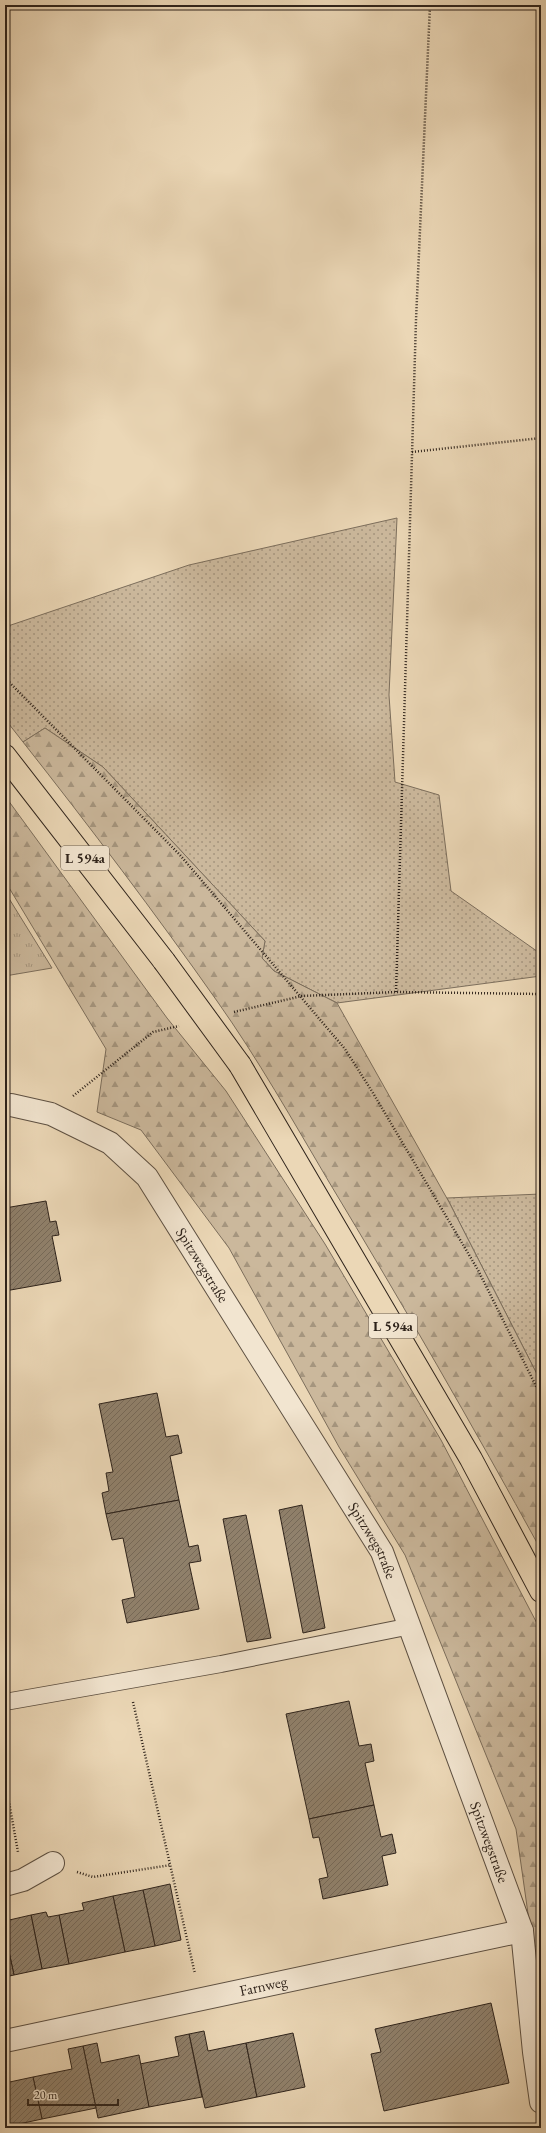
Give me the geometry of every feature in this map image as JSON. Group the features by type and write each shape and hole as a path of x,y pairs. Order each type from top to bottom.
{"main road":[{"name":"L 594a","path":"5,756 164,961 240,1065 470,1459 541,1591"}],"street":[{"name":"Spitzwegstraße","path":"5,1106 11,1105 51,1114 90,1133 110,1143 147,1177 382,1552 411,1626 522,1931 534,2052 541,2102"},
{"path":"14,1883 53,1863"},
{"name":"Farnweg","path":"5,2041 200,1998 522,1931"}],"lane":[{"path":"5,1702 128,1681 411,1626"}],"path":[{"path":"430,5 416,320 396,992 541,994"},
{"path":"412,452 541,438"},
{"path":"5,678 180,855 345,1049 374,1093 478,1270 541,1396"},
{"path":"128,1681 200,1998"},
{"path":"5,1780 14,1883"},
{"path":"53,1863 93,1877 170,1865"}],"green space":[{"path":"397,518 389,695 395,782 439,795 451,891 541,954 541,976 337,1003 274,971 262,958 265,941 103,767 45,728 23,742 5,719 5,627 189,565"},
{"path":"45,728 103,767 265,941 262,958 274,971 337,1003 449,1202 541,1382 541,1550 410,1319 289,1113 247,1045 194,968 146,903 23,742"},
{"path":"5,796 167,1018 226,1091 325,1244 441,1440 541,1631 541,2005 516,1829 405,1555 339,1447 229,1248 141,1130 97,1112 106,1049 5,881"},
{"path":"5,892 52,968 5,976"},
{"path":"541,1194 541,1382 447,1198"}],"building":[{"path":"46,1201 50,1222 56,1221 59,1235 52,1236 61,1281 5,1291 5,1208"},
{"path":"157,1393 166,1437 178,1435 182,1453 170,1456 179,1500 106,1514 102,1493 109,1491 106,1473 113,1472 99,1404"},
{"path":"179,1500 189,1547 198,1545 201,1561 189,1563 199,1609 127,1623 122,1600 135,1597 123,1538 112,1540 106,1514"},
{"path":"302,1505 325,1628 303,1633 279,1510"},
{"path":"246,1515 271,1638 247,1642 223,1519"},
{"path":"349,1701 359,1746 371,1744 374,1761 365,1763 374,1805 309,1819 286,1714"},
{"path":"374,1805 381,1837 392,1834 396,1853 382,1856 388,1885 323,1899 319,1879 328,1877 319,1837 313,1838 309,1819"},
{"path":"170,1884 181,1940 155,1946 143,1890"},
{"path":"143,1890 155,1946 125,1952 113,1896"},
{"path":"113,1896 125,1952 69,1964 59,1915 84,1910 82,1903"},
{"path":"46,1912 48,1917 59,1915 69,1964 42,1969 31,1915"},
{"path":"31,1915 42,1969 14,1975 5,1933 5,1921"},
{"path":"5,1933 14,1975 5,1977"},
{"path":"491,2003 509,2083 384,2111 371,2054 381,2052 375,2029"},
{"path":"204,2031 208,2051 246,2043 257,2097 205,2108 189,2034"},
{"path":"293,2033 305,2087 257,2097 246,2043"},
{"path":"189,2034 202,2097 149,2107 140,2064 179,2056 175,2037"},
{"path":"97,2043 101,2063 139,2055 149,2107 98,2118 83,2046"},
{"path":"83,2046 96,2108 42,2119 33,2077 72,2069 68,2049"},
{"path":"33,2077 42,2119 5,2127 5,2083"}]}
